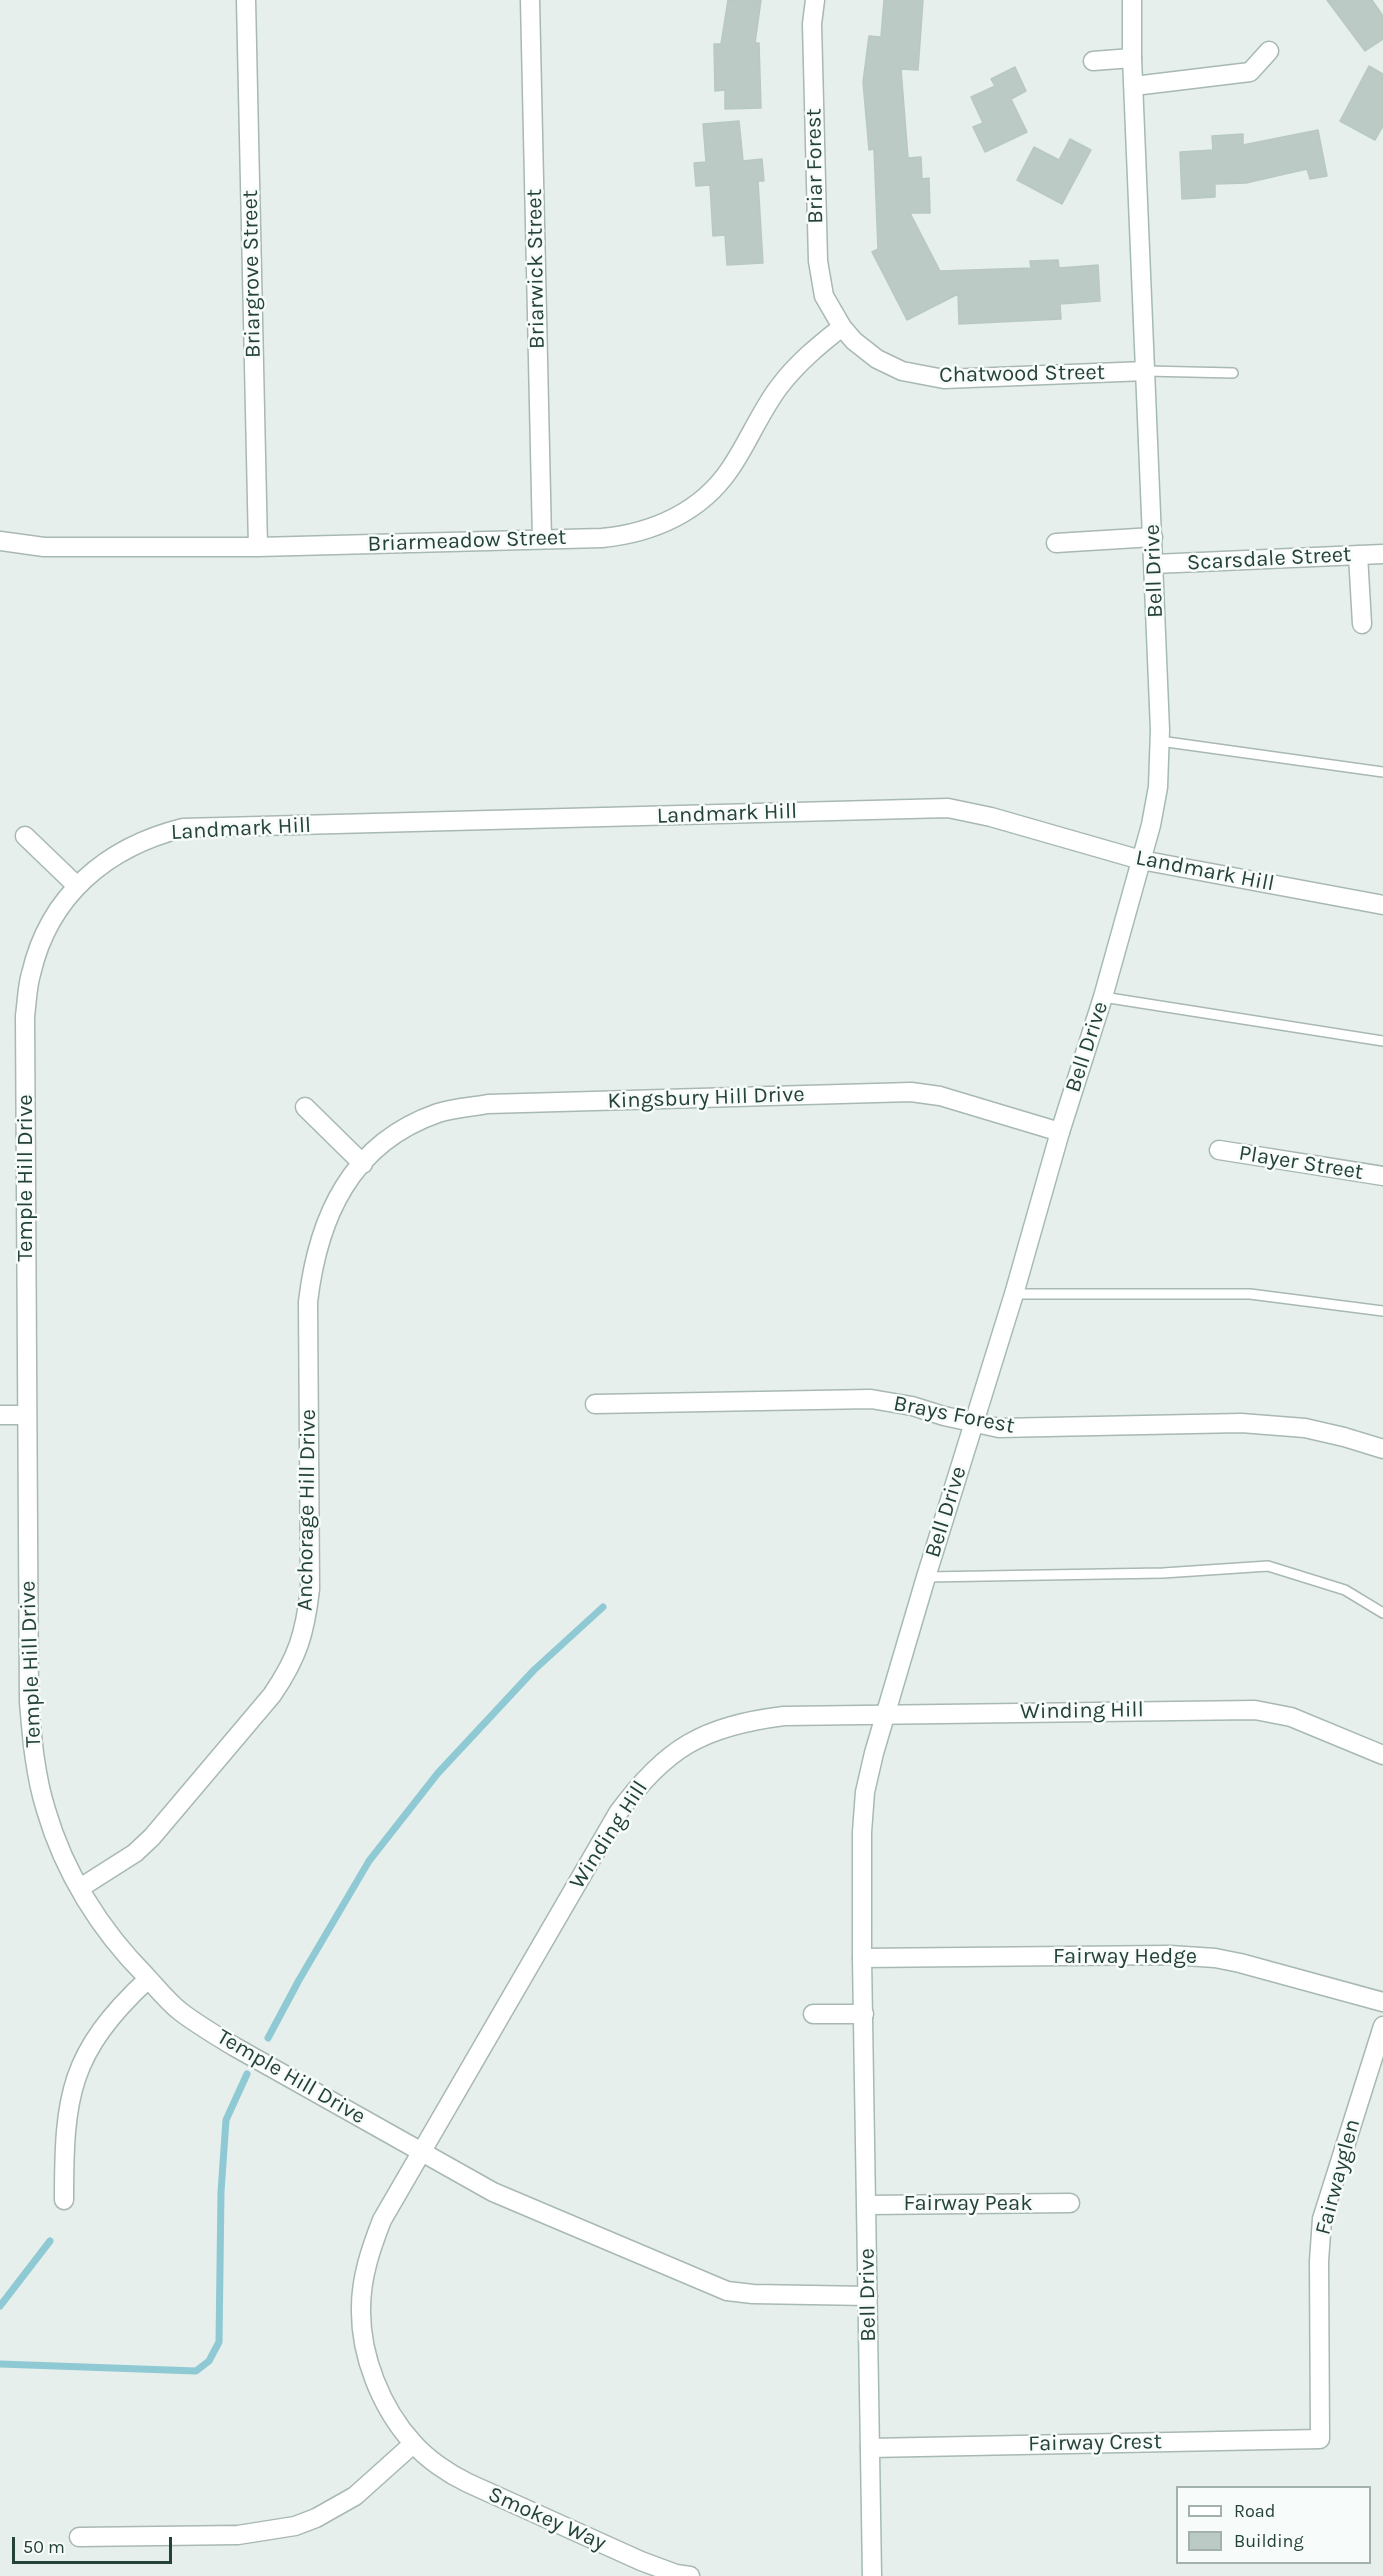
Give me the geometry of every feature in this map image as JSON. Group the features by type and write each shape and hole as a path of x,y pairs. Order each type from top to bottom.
{"street":[{"name":"Briargrove Street","path":"246,0 258,547"},
{"name":"Briarwick Street","path":"530,0 542,539"},
{"name":"Briar Forest","path":"815,0 812,24 818,261 824,296 842,327"},
{"name":"Bell Drive","path":"872,2576 862,1958 862,1832 865,1792 926,1577 1103,997 1151,825 1158,786 1160,741 1132,58 1132,0"},
{"path":"1134,86 1250,72 1269,51"},
{"path":"1093,62 1132,58"},
{"name":"Briarmeadow Street","path":"0,541 44,547 258,547 620,536 652,528 682,514 708,494 730,469 763,411 784,380 810,352 842,327"},
{"name":"Chatwood Street","path":"842,327 854,341 877,359 902,371 944,379 1146,371"},
{"path":"1056,543 1153,537"},
{"name":"Scarsdale Street","path":"1154,564 1383,554"},
{"path":"1358,555 1362,624"},
{"name":"Landmark Hill","path":"76,886 101,864 124,850 163,833 183,828 948,808 991,817 1141,860 1383,905"},
{"path":"25,836 76,886"},
{"name":"Temple Hill Drive","path":"76,886 44,935 30,974 25,1016 29,1702 33,1752 45,1810 63,1856 80,1888 102,1927 180,2011 235,2047 493,2192 727,2291 753,2294 868,2296"},
{"name":"Kingsbury Hill Drive","path":"363,1164 384,1144 420,1120 441,1113 488,1104 910,1092 940,1096 1060,1132"},
{"path":"305,1107 363,1164"},
{"name":"Player Street","path":"1219,1150 1383,1176"},
{"name":"Anchorage Hill Drive","path":"80,1888 135,1853 153,1837 272,1695 289,1670 306,1627 310,1589 308,1302 319,1239 340,1191 363,1164"},
{"name":"Brays Forest","path":"595,1404 872,1399 912,1406 999,1428 1241,1423 1305,1428 1383,1449"},
{"path":"0,1415 27,1415"},
{"name":"Winding Hill","path":"413,2444 387,2405 365,2349 361,2309 368,2255 382,2220 618,1813 640,1783 670,1755 705,1734 744,1721 784,1716 1255,1710 1291,1717 1383,1755"},
{"name":"Fairway Hedge","path":"862,1958 1170,1955 1215,1958 1383,2002"},
{"path":"64,2200 64,2137 71,2089 83,2058 120,2005 148,1979"},
{"path":"813,2014 864,2014"},
{"name":"Fairwayglen","path":"1320,2439 1318,2260 1322,2219 1383,2026"},
{"name":"Fairway Peak","path":"867,2205 1070,2203"},
{"name":"Fairway Crest","path":"870,2448 1320,2439"},
{"path":"79,2537 238,2535 295,2526 326,2513 355,2496 413,2444"},
{"name":"Smokey Way","path":"413,2444 453,2475 468,2483 641,2561 676,2574 690,2576"}],"lane":[{"path":"1146,371 1233,374"},
{"path":"1160,741 1383,772"},
{"path":"1103,997 1383,1041"},
{"path":"1014,1294 1250,1294 1383,1311"},
{"path":"926,1577 1163,1573 1268,1566 1345,1590 1383,1613"}],"building":[{"path":"728,0 761,0 755,43 759,43 761,108 725,109 725,90 715,91 714,44 721,44"},
{"path":"884,0 923,0 918,70 901,69 908,158 921,157 922,179 929,178 930,213 910,213 940,271 1031,268 1030,261 1058,260 1059,268 1098,265 1100,301 1060,304 1061,319 959,324 958,294 907,320 872,252 878,249 874,149 869,150 863,82 869,36 881,37"},
{"path":"1327,0 1372,0 1383,16 1383,39 1365,51"},
{"path":"1369,66 1383,74 1383,126 1375,140 1340,121"},
{"path":"1015,67 1026,91 1011,99 1027,132 985,152 973,127 983,123 971,97 995,86 991,79"},
{"path":"739,121 743,161 762,159 764,181 758,181 763,263 727,265 725,235 713,236 710,185 696,186 694,163 706,162 703,124"},
{"path":"1318,130 1327,176 1310,179 1307,169 1246,183 1215,184 1215,197 1182,199 1180,152 1213,150 1212,136 1243,134 1243,145"},
{"path":"1070,139 1091,150 1062,204 1017,180 1034,147 1059,160"}],"waterway":[{"path":"268,2038 299,1980 369,1861 438,1773 534,1670 603,1607"},
{"path":"0,2364 196,2371 209,2361 219,2342 221,2192 226,2120 247,2074"},
{"path":"0,2306 50,2241"}]}
